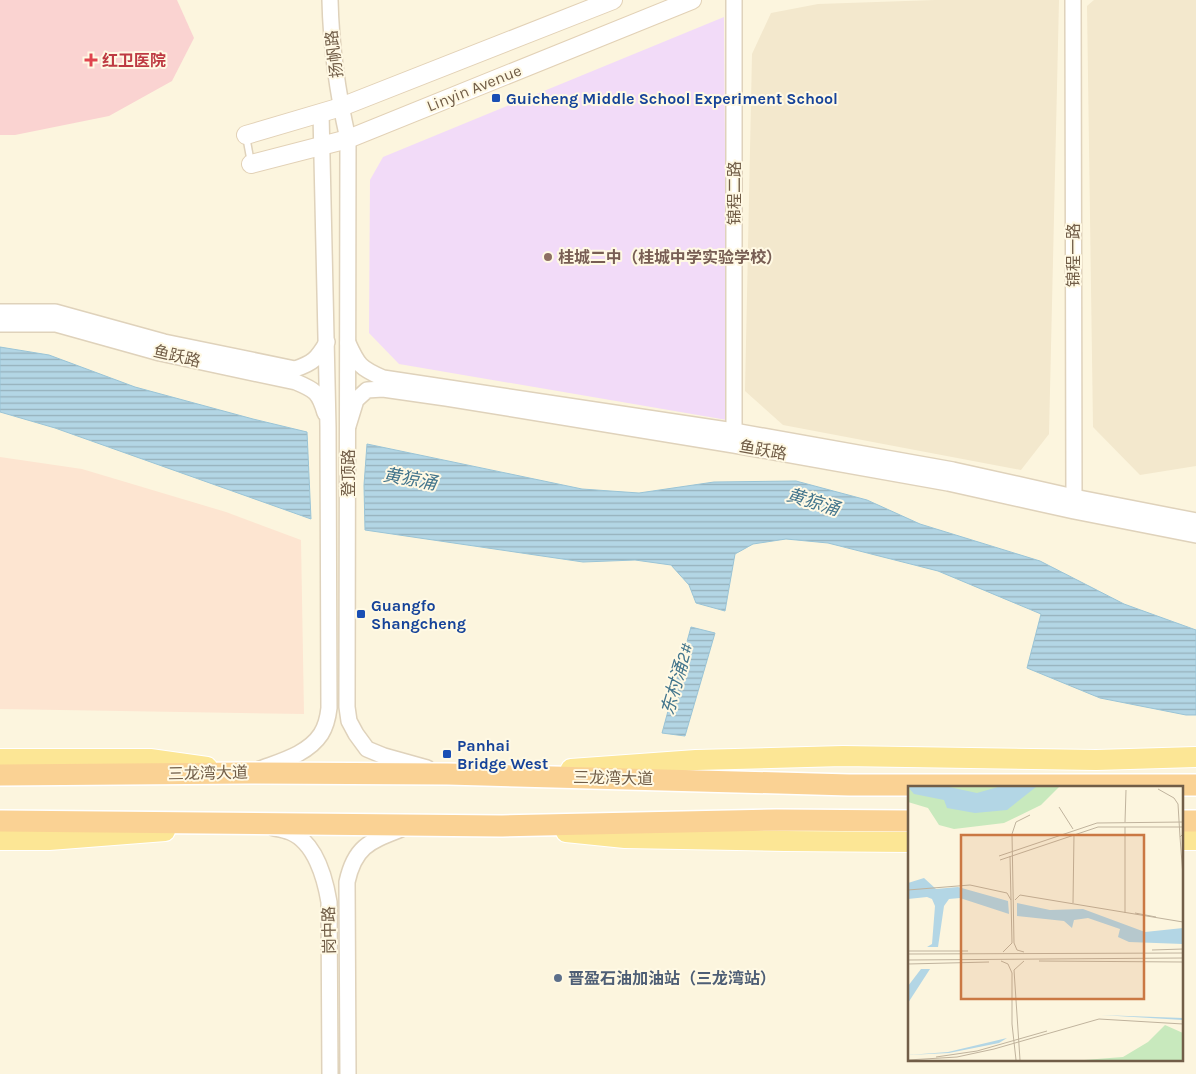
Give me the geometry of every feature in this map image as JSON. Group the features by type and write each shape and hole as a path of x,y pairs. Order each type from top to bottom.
{"highway":[{"name":"三龙湾大道","path":"0,775 249,772 448,774 849,784 1196,785"},
{"path":"0,821 502,826 776,820 908,821"}],"main road":[{"name":"Linyin Avenue","path":"246,135 341,107 613,0"},
{"name":"Linyin Avenue","path":"251,164 348,139 692,0"},
{"path":"483,776 696,760 833,757 1096,760 1196,756"},
{"path":"0,758 150,759 249,772"},
{"path":"0,840 49,840 258,824"},
{"path":"502,826 625,838 908,842"}],"street":[{"name":"扬帆路","path":"330,0 330,20 341,107"},
{"name":"锦程二路","path":"734,0 734,438"},
{"name":"锦程一路","path":"1073,0 1074,504"},
{"name":"登顶路","path":"341,107 348,139 347,707 349,721 367,749 384,756 448,774"},
{"name":"登顶路","path":"249,772 282,761 306,750 320,735 327,722 330,708 328,427 321,114"},
{"name":"鱼跃路","path":"0,312 55,312 164,342 295,369 308,364 319,355 326,342"},
{"name":"鱼跃路","path":"0,324 56,324 160,353 296,382 311,389 321,400 328,427"},
{"name":"鱼跃路","path":"348,343 356,361 368,372 383,378 734,438"},
{"name":"鱼跃路","path":"348,426 356,400 368,390 383,389 953,470 1196,536"},
{"name":"鱼跃路","path":"1074,504 1196,521"},
{"path":"330,708 332,715 336,719 341,718 347,707"},
{"name":"岗中路","path":"258,824 291,832 303,841 318,860 326,885 329,902 330,1074"},
{"name":"岗中路","path":"348,1074 347,882 349,872 355,858 372,841 412,825"},
{"path":"326,885 332,878 339,877 347,882"}],"lane":[{"path":"246,135 251,164"}],"shaded area":[{"name":"红卫医院","path":"0,0 177,0 194,38 172,81 109,116 15,135 0,135"},
{"path":"935,0 1059,0 1049,434 1021,470 783,425 745,391 752,54 771,13 818,4"},
{"path":"1094,0 1196,0 1196,466 1140,475 1093,427 1087,6"},
{"name":"桂城二中（桂城中学实验学校）","path":"724,17 727,420 399,364 369,333 370,180 383,157"},
{"path":"0,457 82,469 226,512 301,540 304,714 0,709"}],"water":[{"path":"0,347 49,355 135,387 307,432 311,519 55,428 0,412"},
{"name":"黄猄涌","path":"367,444 582,489 639,493 714,482 796,481 867,500 920,524 1040,561 1124,604 1196,630 1196,715 1186,715 1100,698 1027,668 1041,614 938,571 828,543 786,539 753,544 735,554 725,611 696,603 689,585 671,565 635,560 583,562 365,530 364,485"},
{"name":"东村涌2#","path":"691,627 715,633 685,736 662,733"}],"place":[{"name":"红卫医院","path":"91,60"},
{"name":"Guicheng Middle School Experiment School","path":"496,98"},
{"name":"桂城二中（桂城中学实验学校）","path":"548,257"},
{"name":"Guangfo Shangcheng","path":"361,614"},
{"name":"Panhai Bridge West","path":"447,754"},
{"name":"晋盈石油加油站（三龙湾站）","path":"558,978"}]}
